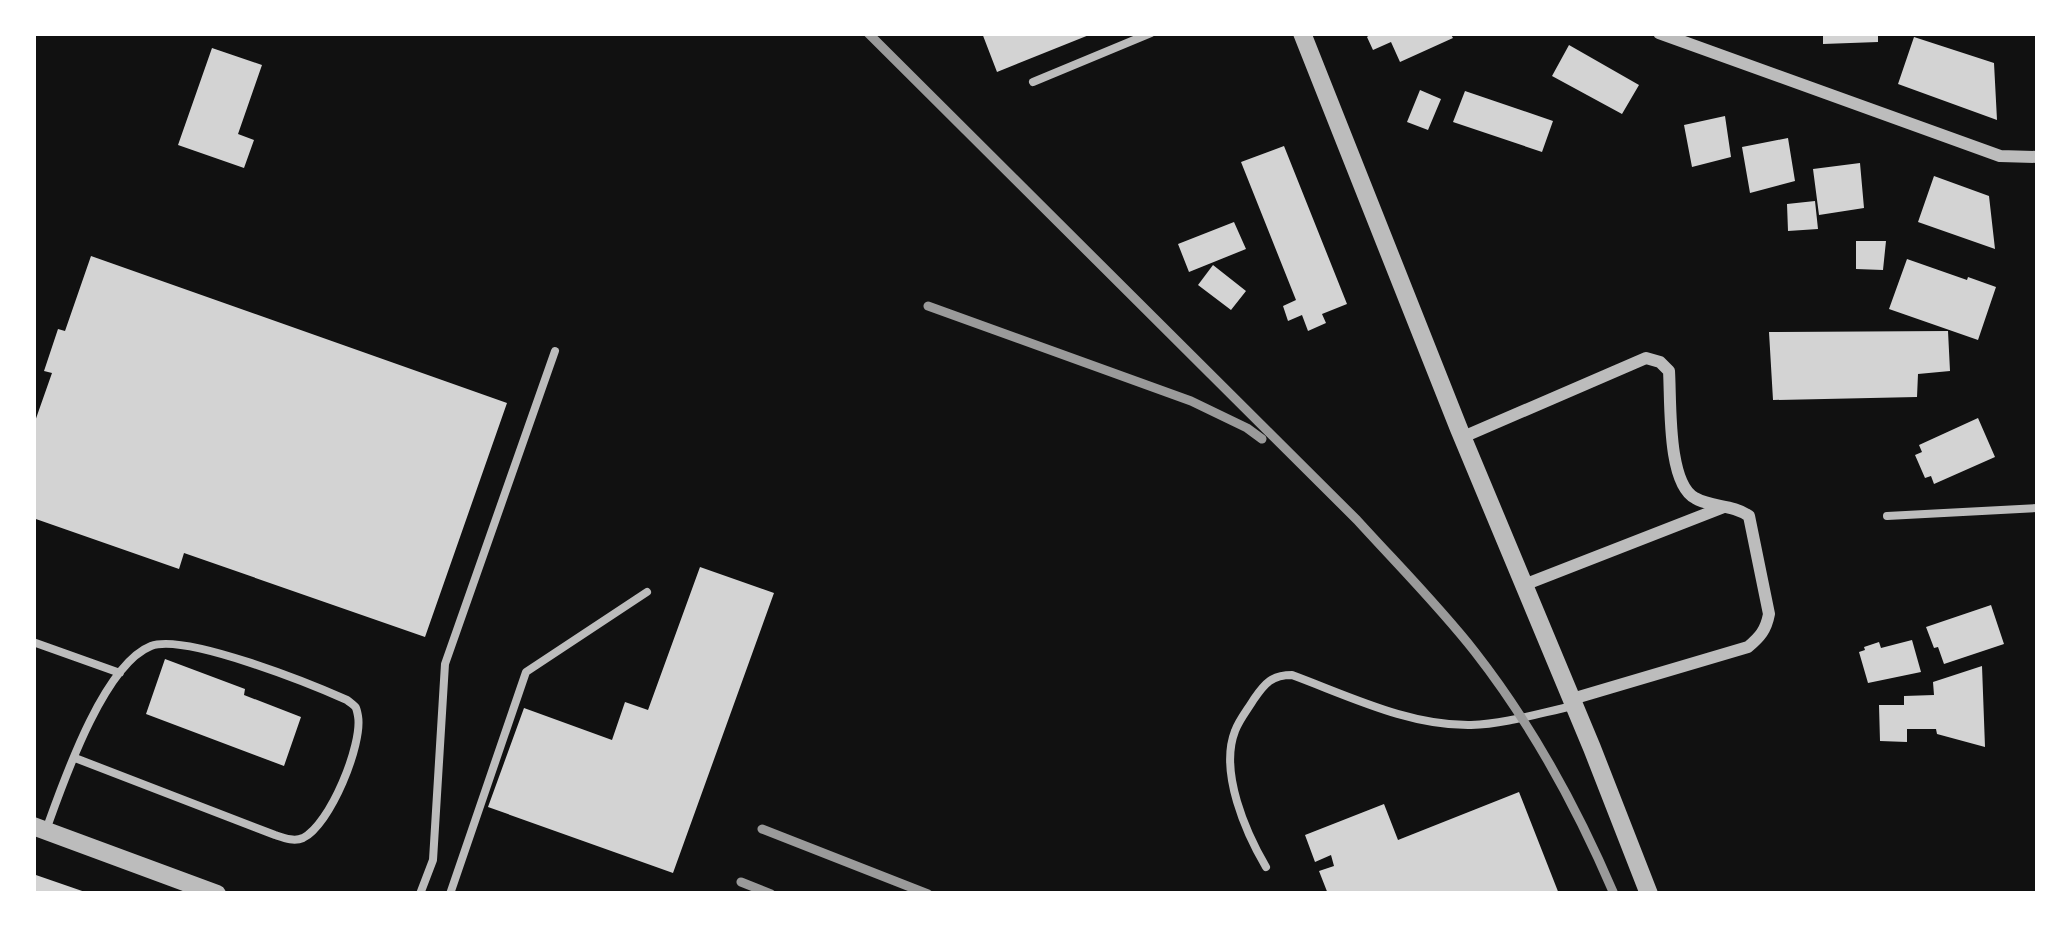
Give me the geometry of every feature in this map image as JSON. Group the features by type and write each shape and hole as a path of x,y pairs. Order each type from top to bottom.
{"street":[{"path":"1303,33 1649,894"},
{"path":"1659,33 2000,156 2038,157"},
{"path":"1463,437 1646,358 1669,371 1674,456 1688,495 1749,517 1769,614 1760,638 1748,647 1573,702"},
{"path":"1524,585 1726,506"},
{"path":"39,829 176,887 217,894"}],"lane":[{"path":"1033,82 1151,33"},
{"path":"420,894 433,860 445,664 555,352"},
{"path":"1887,517 2038,508"},
{"path":"450,894 526,672 647,592"},
{"path":"33,643 120,673"},
{"path":"39,829 110,685 131,658 154,644 213,651 347,700 355,706 358,725 336,800 320,824 302,839 289,840 75,758"},
{"path":"1266,867 1238,805 1231,750 1235,730 1251,703 1265,683 1278,675 1292,675 1390,712 1438,724 1475,725 1573,702"}],"building":[{"path":"982,33 1094,33 997,72"},
{"path":"1372,33 1450,33 1453,38 1400,62 1391,42 1373,50 1367,37"},
{"path":"1823,33 1878,33 1878,42 1823,44"},
{"path":"1914,37 1994,63 1997,120 1898,84"},
{"path":"1569,45 1639,85 1622,114 1552,76"},
{"path":"212,48 262,65 238,134 254,140 244,168 178,145"},
{"path":"1420,90 1441,99 1428,130 1407,122"},
{"path":"1465,91 1553,121 1542,152 1453,122"},
{"path":"1725,116 1731,157 1692,167 1684,125"},
{"path":"1788,138 1795,181 1750,193 1742,147"},
{"path":"1284,146 1347,304 1322,314 1326,323 1308,331 1302,315 1288,321 1283,306 1296,300 1241,162"},
{"path":"1860,163 1864,208 1819,215 1813,169"},
{"path":"1934,176 1989,196 1995,249 1918,222"},
{"path":"1815,201 1818,229 1788,231 1787,204"},
{"path":"1234,222 1246,249 1189,272 1178,244"},
{"path":"1856,241 1886,241 1883,270 1856,269"},
{"path":"91,256 507,403 425,637 184,553 179,569 33,518 33,427 52,373 44,371 58,329 65,331"},
{"path":"1907,259 1996,287 1978,340 1889,309"},
{"path":"1213,265 1246,291 1231,310 1198,285"},
{"path":"1948,331 1950,371 1918,374 1917,397 1773,400 1769,332"},
{"path":"1978,418 1995,457 1934,484 1931,476 1925,478 1915,455 1922,452 1919,445"},
{"path":"700,567 774,593 673,873 488,807 524,708 612,740 625,702 648,710"},
{"path":"1991,605 2004,644 1944,664 1926,627"},
{"path":"1912,640 1921,672 1868,683 1859,652 1864,647"},
{"path":"165,659 245,689 244,695 301,717 284,766 146,714"},
{"path":"1982,666 1985,747 1937,734 1936,729 1907,729 1907,742 1880,741 1879,705 1904,705 1904,696 1934,695 1933,682"},
{"path":"1519,792 1559,894 1328,894 1319,871 1334,866 1331,855 1315,862 1305,835 1384,804 1398,840"},
{"path":"33,874 88,893 88,894 33,894"}],"railway":[{"path":"868,33 1357,520 1447,618 1535,739 1614,894"},
{"path":"928,306 1191,401 1262,439"},
{"path":"762,829 928,894"},
{"path":"741,882 771,894"}]}
